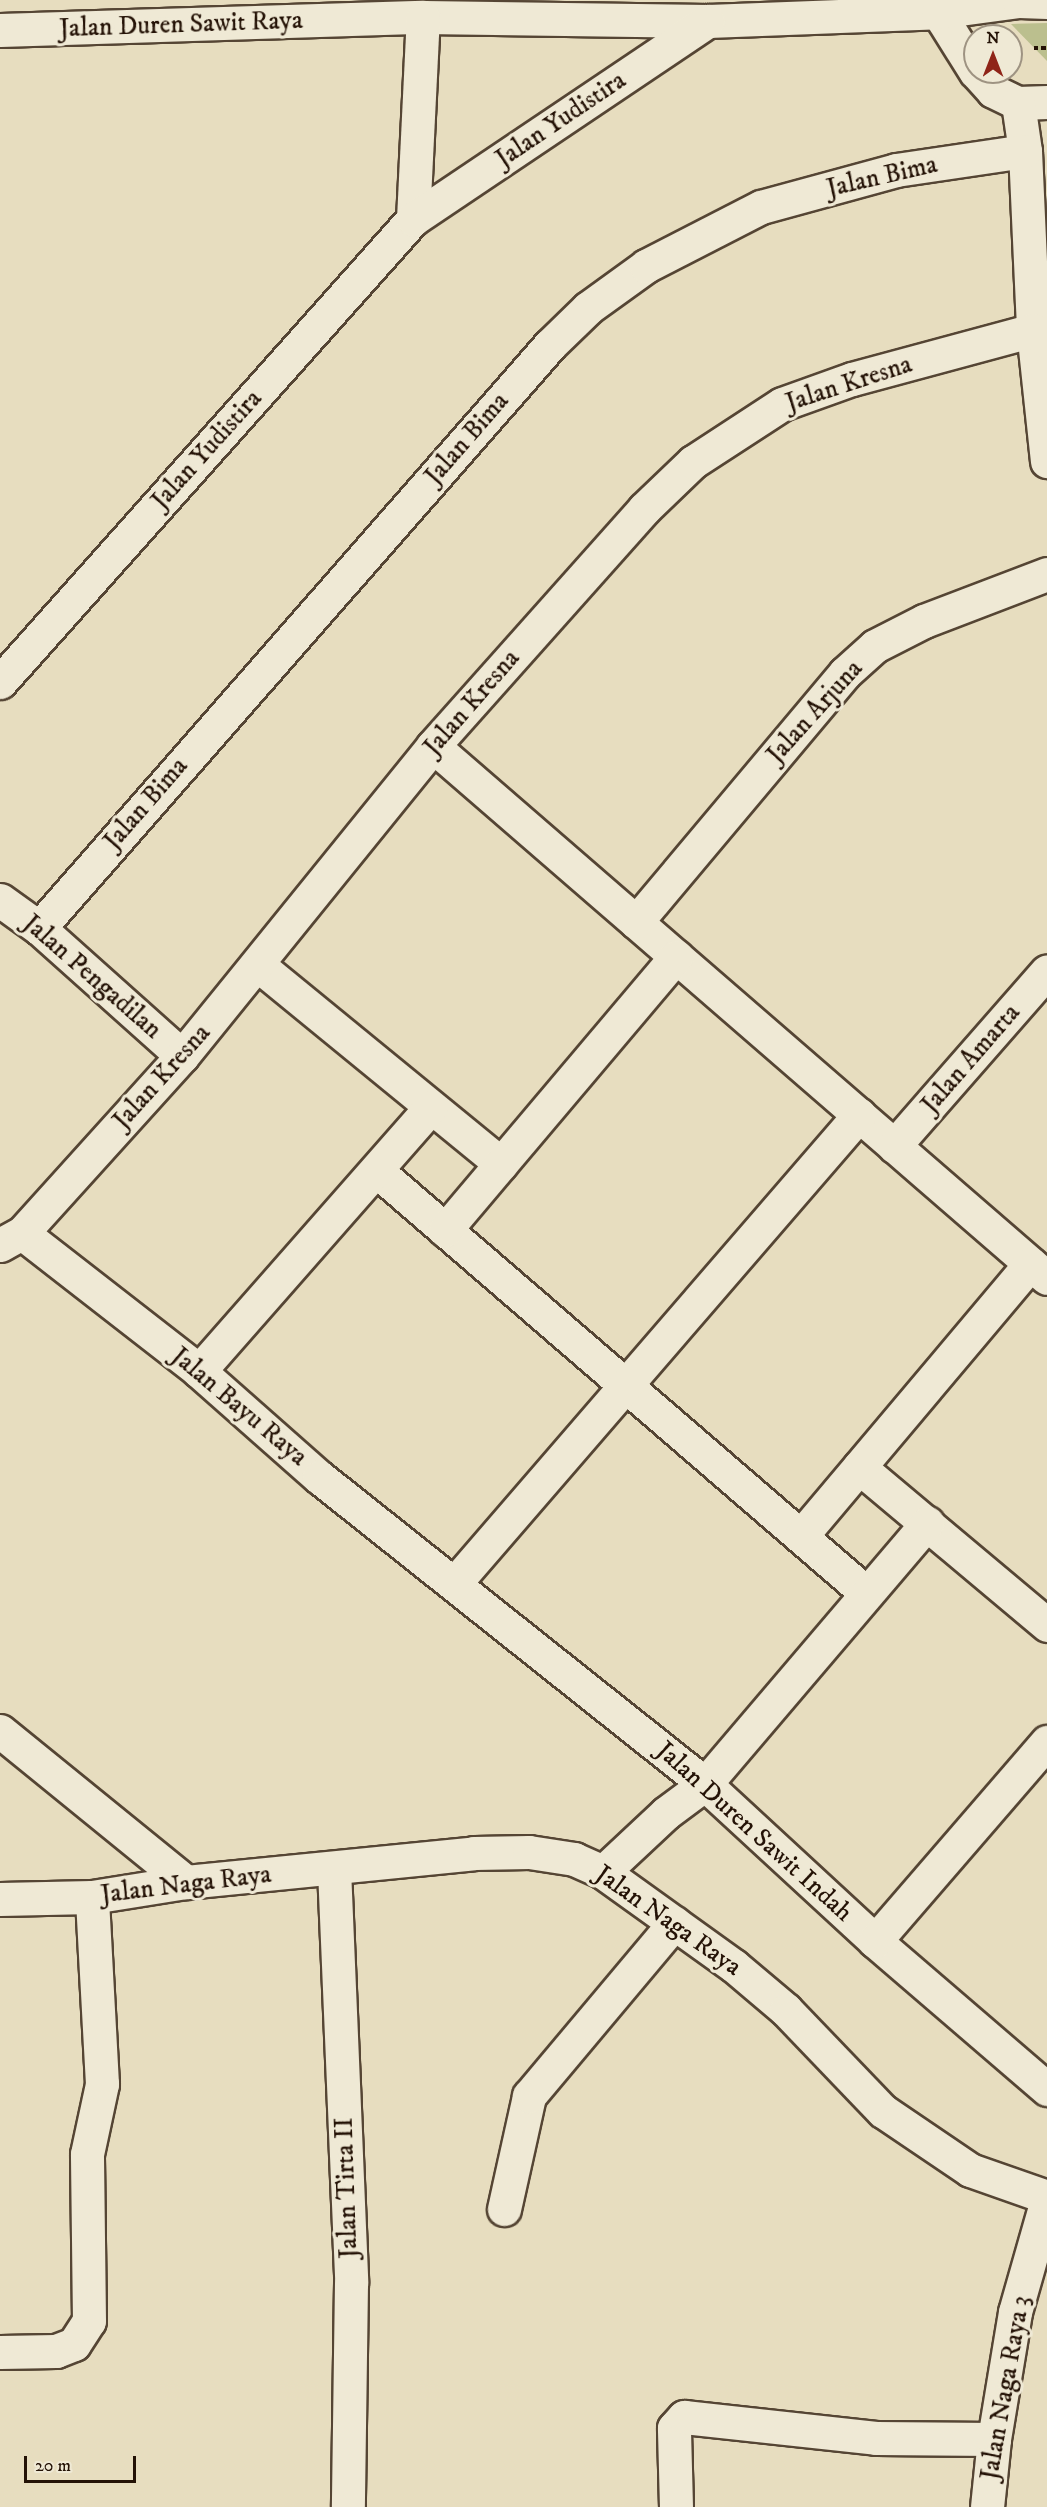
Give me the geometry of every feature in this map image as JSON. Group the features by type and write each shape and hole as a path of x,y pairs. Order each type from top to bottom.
{"street":[{"name":"Jalan Duren Sawit Raya","path":"0,30 128,14 708,21 938,12 1019,1 1047,2"},
{"path":"938,12 963,53"},
{"path":"413,219 423,17"},
{"name":"Jalan Yudistira","path":"0,682 413,219 708,21"},
{"path":"986,84 993,91 1033,103 1025,151 1039,316 1047,461"},
{"name":"Jalan Bima","path":"39,928 542,354 588,308 646,266 761,207 896,170 1025,151"},
{"name":"Jalan Kresna","path":"11,1239 182,1056 258,965 433,746 644,509 693,462 731,435 782,404 1039,316"},
{"name":"Jalan Arjuna","path":"636,922 845,673 875,646 924,621 1047,574"},
{"path":"433,746 1039,1271 859,1467 801,1536"},
{"name":"Jalan Pengadilan","path":"0,900 39,928 182,1056"},
{"path":"445,1230 676,957"},
{"path":"258,965 501,1164"},
{"name":"Jalan Amarta","path":"894,1146 1047,971"},
{"path":"199,1371 431,1107"},
{"path":"454,1584 626,1388 859,1115"},
{"path":"377,1171 865,1592"},
{"name":"Jalan Bayu Raya","path":"11,1239 199,1371 319,1477 454,1584"},
{"path":"859,1467 1047,1625"},
{"path":"603,1872 666,1813 705,1784 865,1592 927,1523"},
{"name":"Jalan Duren Sawit Indah","path":"454,1584 705,1784 875,1941 1047,2089"},
{"path":"0,1731 186,1882"},
{"path":"875,1941 1047,1742"},
{"name":"Jalan Naga Raya","path":"0,1899 92,1897 186,1882 334,1869 474,1853 529,1852 574,1859 603,1872 734,1966 786,2010 883,2111 970,2170 1047,2199"},
{"name":"Jalan Tirta II","path":"334,1869 351,2283 348,2507"},
{"path":"0,2352 56,2351 74,2344 89,2321 92,2280 87,2154 102,2084 92,1897"},
{"path":"504,2209 529,2096 674,1923"},
{"name":"Jalan Naga Raya 3","path":"987,2507 993,2439 1015,2312 1047,2199"},
{"path":"676,2507 674,2428 684,2416 865,2437 993,2439"}],"path":[{"path":"1034,48 1047,48"}],"green space":[{"path":"1047,23 1047,61 1023,36 1023,24 1011,24"}]}
